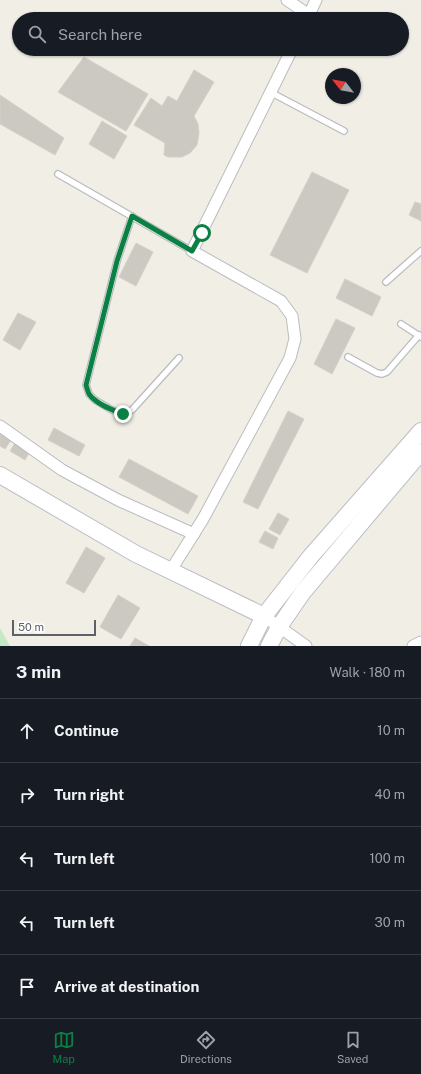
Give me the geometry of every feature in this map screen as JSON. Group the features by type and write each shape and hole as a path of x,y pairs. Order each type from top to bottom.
{"street":[{"path":"287,0 302,12"},
{"path":"310,12 316,0"},
{"path":"171,570 203,519 290,358 295,338 292,316 281,301 192,251 288,56"},
{"path":"0,426 62,470 118,500 194,534"},
{"path":"249,646 264,616 311,556 421,431"},
{"path":"269,646 279,627 302,592 421,452"},
{"path":"0,475 136,554 264,616 306,646"},
{"path":"414,646 421,642"}],"lane":[{"path":"270,92 344,131"},
{"path":"58,174 192,251"},
{"path":"132,216 117,261 86,385 89,394 95,400 112,410 123,414 132,410 179,358"},
{"path":"386,282 421,251"},
{"path":"348,357 377,373 382,374 387,372 420,336 401,324"}],"green space":[{"path":"0,628 10,646 0,646"}],"building":[{"path":"84,57 148,94 126,131 58,92"},
{"path":"194,70 214,82 194,116 198,124 199,133 197,145 190,153 182,157 168,157 164,155 165,143 134,125 151,98 162,106 168,96 177,101"},
{"path":"0,95 64,138 55,155 0,124"},
{"path":"102,121 127,136 114,159 89,144"},
{"path":"312,172 349,190 307,273 270,255"},
{"path":"415,202 421,204 421,221 409,215"},
{"path":"136,243 153,252 136,286 119,277"},
{"path":"345,279 381,297 372,316 336,298"},
{"path":"18,313 36,322 20,350 3,340"},
{"path":"336,319 355,328 332,374 314,364"},
{"path":"288,411 304,419 258,509 243,502"},
{"path":"54,428 85,445 79,456 48,440"},
{"path":"0,433 11,440 5,449 0,446"},
{"path":"15,443 30,451 25,460 10,451"},
{"path":"129,459 198,496 188,514 119,477"},
{"path":"278,513 289,519 280,535 269,529"},
{"path":"265,531 278,538 273,549 259,542"},
{"path":"86,547 105,558 84,593 66,583"},
{"path":"118,595 140,608 121,639 100,627"},
{"path":"135,638 149,646 130,646"}],"route":[{"path":"123,414 112,410 95,400 89,394 86,385 117,261 132,216 192,251 202,233"}]}
